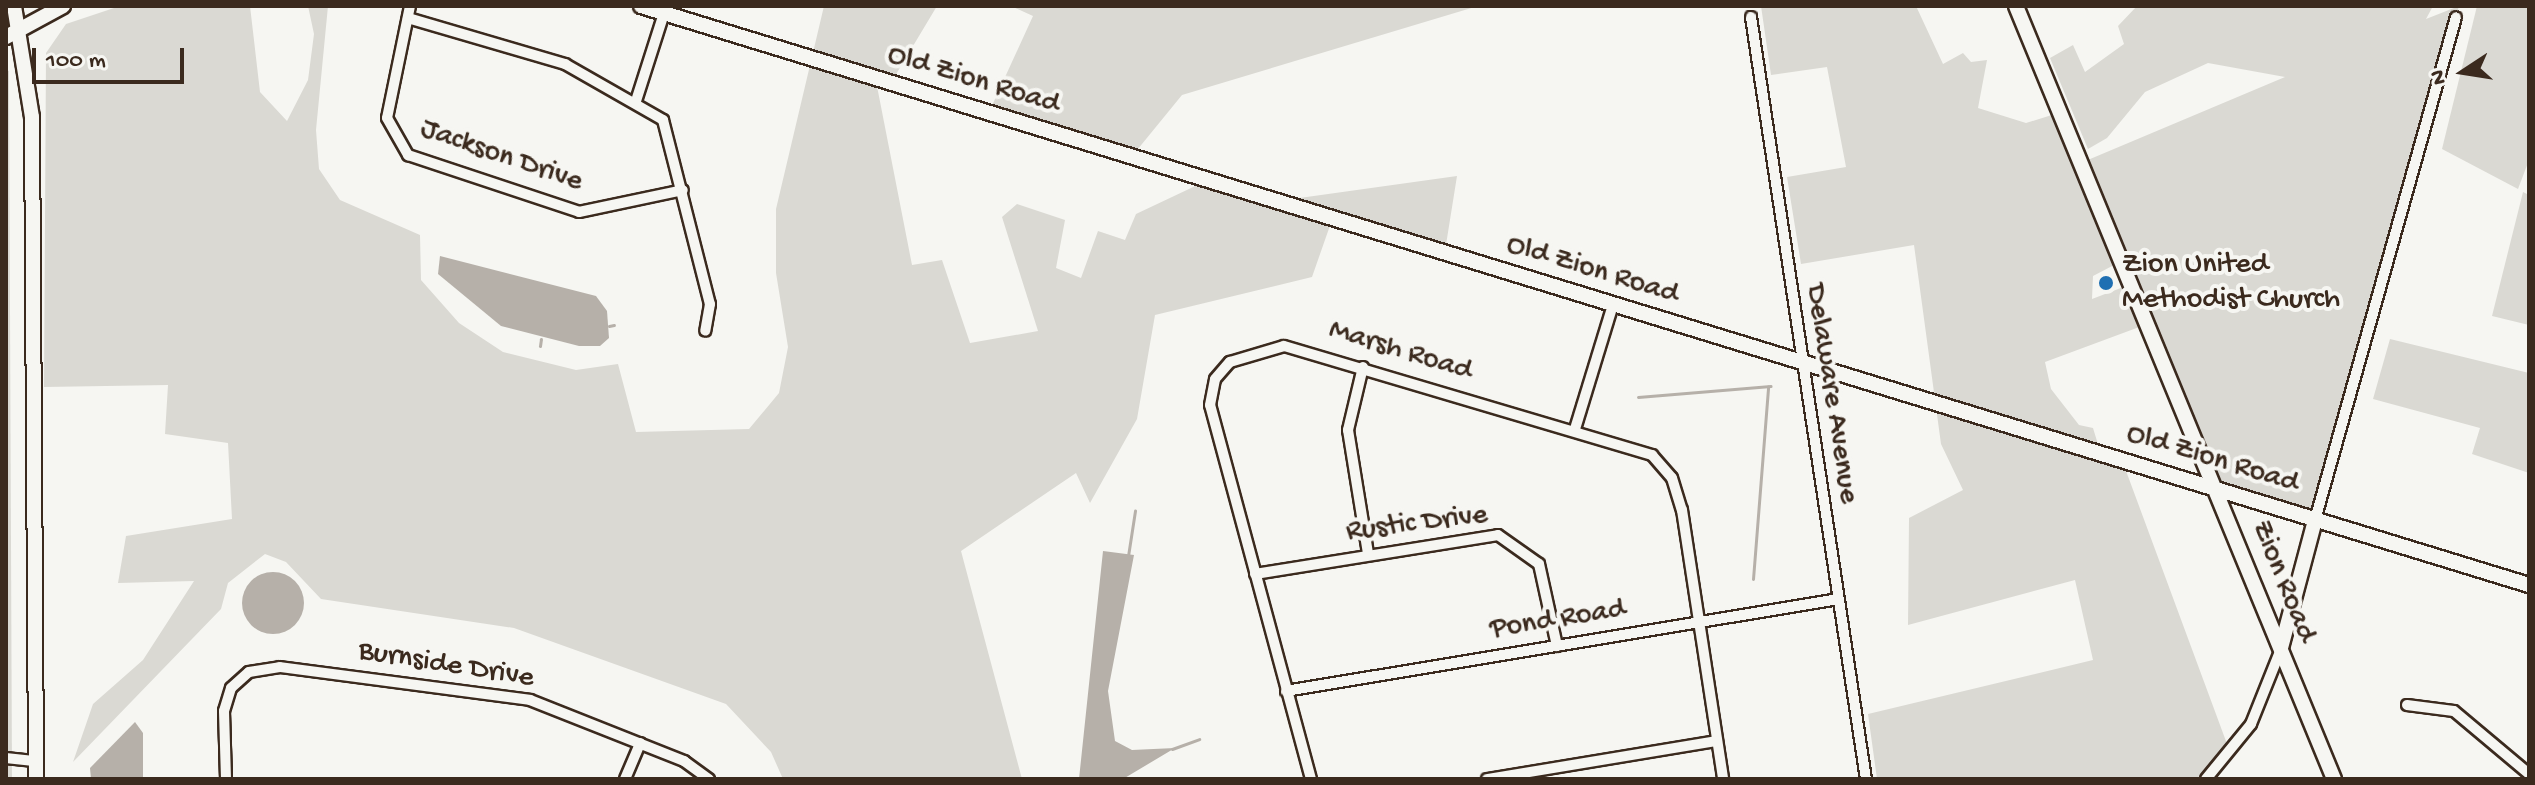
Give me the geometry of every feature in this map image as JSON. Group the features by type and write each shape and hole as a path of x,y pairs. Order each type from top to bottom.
{"street":[{"path":"14,6 32,117 36,779"},
{"path":"6,37 63,6"},
{"name":"Jackson Drive","path":"410,6 387,118 408,155 579,212 683,190"},
{"name":"Old Zion Road","path":"641,6 2529,585"},
{"name":"Zion Road","path":"2016,6 2334,779"},
{"path":"636,101 664,13"},
{"name":"Delaware Avenue","path":"1751,17 1799,362 1866,779"},
{"path":"2206,779 2256,715 2281,649 2456,17"},
{"path":"408,18 565,64 636,101 666,125 710,304 705,331"},
{"path":"1575,429 1613,305"},
{"name":"Marsh Road","path":"1311,779 1212,418 1215,379 1230,362 1284,346 1575,429 1652,455 1672,478 1723,779"},
{"path":"1363,367 1348,430 1368,553"},
{"name":"Rustic Drive","path":"1255,574 1473,537 1517,542 1539,564 1557,646"},
{"name":"Pond Road","path":"1286,691 1838,599"},
{"name":"Burnside Drive","path":"226,779 224,711 236,682 256,670 280,667 530,700 640,743 709,779"},
{"path":"2407,705 2454,711 2529,774"},
{"path":"1487,779 1717,741"},
{"path":"625,779 640,743"},
{"path":"6,758 36,761"}],"shaded area":[{"path":"120,6 250,6 260,92 287,121 308,80 314,34 308,6 328,6 316,130 319,169 340,200 420,235 421,280 459,323 503,352 576,370 618,364 636,432 749,429 779,393 788,347 776,273 776,209 824,6 937,6 892,81 875,76 912,265 942,260 970,343 1038,331 1002,217 1017,204 1065,220 1056,268 1081,278 1098,231 1125,240 1136,214 1208,180 1278,201 1457,176 1445,251 1333,217 1312,277 1155,315 1137,419 1090,503 1076,473 961,551 1022,779 783,779 771,752 726,704 514,628 321,599 286,562 265,554 228,583 221,609 73,762 93,704 143,660 194,581 118,583 126,536 232,519 228,443 165,434 168,385 44,387 46,53 66,24"},
{"path":"1011,6 1478,6 1182,95 1133,155 990,110 1033,16"},
{"path":"1761,6 1916,6 1943,64 1963,53 1971,62 1987,60 1978,108 2026,123 2055,114 2116,264 2093,276 2092,299 2126,286 2142,326 2045,362 2051,389 2079,425 2093,428 2100,451 2122,460 2230,752 2207,779 1877,779 1868,714 2093,660 2075,580 1908,625 1909,518 1963,490 1941,444 1914,245 1801,264 1787,177 1846,167 1827,67 1771,75"},
{"path":"2137,6 2433,6 2426,19 2459,6 2311,510 2216,488 2083,162 2285,77 2208,63 2145,92 2107,138 2088,149 2050,58 2073,45 2085,72 2124,44 2118,26"},
{"path":"2477,6 2529,6 2529,160 2518,189 2442,149"},
{"path":"6,70 9,71 12,779 6,778"},
{"path":"2523,192 2529,195 2529,325 2492,316"},
{"path":"440,256 596,296 607,311 609,338 600,346 579,346 501,326 438,274"},
{"path":"2390,339 2529,373 2529,473 2472,454 2480,428 2373,399"},
{"path":"1103,551 1134,555 1108,691 1115,741 1132,750 1175,748 1123,779 1079,779"},
{"path":"273,572 295,581 304,603 295,625 273,634 251,625 242,603 251,581"},
{"path":"135,722 143,733 143,779 91,779 90,768"}],"waterway":[{"path":"609,326 614,325"},
{"path":"540,346 541,339"},
{"path":"1638,397 1771,386"},
{"path":"1753,579 1768,387"},
{"path":"1128,556 1135,511"},
{"path":"1172,749 1199,739"}],"place":[{"name":"Zion United Methodist Church","path":"2106,283"}]}
